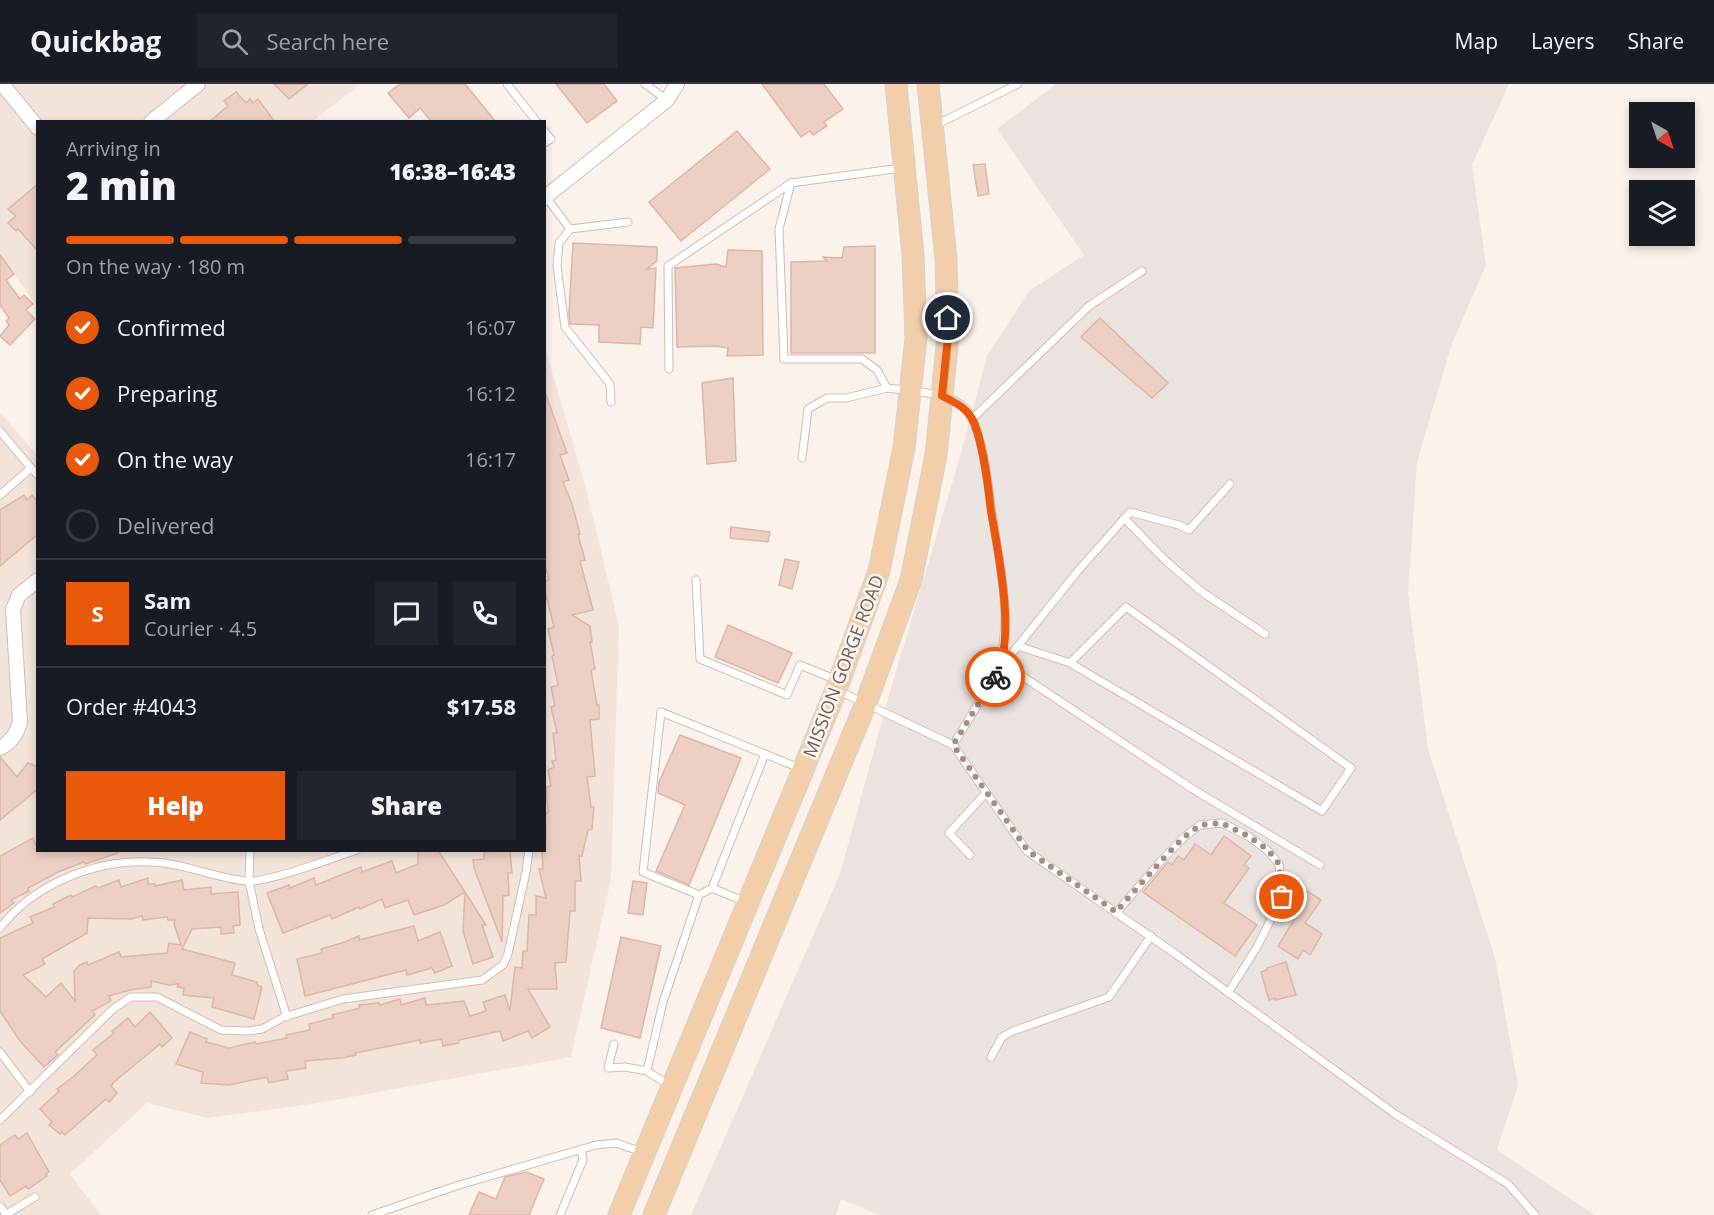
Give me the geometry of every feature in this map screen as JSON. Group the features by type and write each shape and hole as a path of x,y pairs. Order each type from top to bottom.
{"main road":[{"name":"MISSION GORGE ROAD","path":"619,1215 838,686 879,571 904,448 916,338 913,255 896,84"},
{"name":"MISSION GORGE ROAD","path":"654,1215 866,703 911,580 936,455 948,337 946,259 928,84"}],"street":[{"path":"2,84 36,126"},
{"path":"153,120 198,84"},
{"path":"546,197 667,100 677,84"},
{"path":"0,748 6,745 17,732 20,722 13,609 19,595 36,582"}],"lane":[{"path":"507,84 535,120"},
{"path":"645,84 667,100"},
{"path":"932,127 1018,84"},
{"path":"669,369 668,266 792,183 904,168"},
{"path":"792,183 779,229 784,359 862,359 877,370 887,388"},
{"path":"546,199 570,228"},
{"path":"611,402 610,384 565,327 556,266 559,243 570,228 628,222"},
{"path":"972,419 1089,306 1142,271"},
{"path":"802,458 808,409 827,398 846,398 887,388 942,396 961,405 975,425 987,476 1002,579 1005,618 1001,667"},
{"path":"0,431 36,473"},
{"path":"0,495 31,468"},
{"path":"953,745 1001,667 1077,572 1130,512 1179,525 1189,530 1230,484"},
{"path":"1124,518 1166,561 1202,592 1265,634"},
{"path":"696,579 700,659 787,695 800,664 866,703 953,745 1028,851 1151,936 1395,1114 1508,1184 1535,1215"},
{"path":"1018,646 1070,663 1322,811 1351,768 1126,607 1070,663"},
{"path":"1001,667 1013,670 1191,788 1320,865"},
{"path":"699,895 643,872 661,712 804,770"},
{"path":"647,1071 663,1002 699,895 712,888 765,754"},
{"path":"970,855 949,833 986,793"},
{"path":"1116,912 1184,837 1200,825 1222,823 1248,836 1268,850 1279,864 1282,897 1257,947 1228,993"},
{"path":"250,852 249,881 259,929 287,1017"},
{"path":"0,928 10,915 31,897 82,871 111,864 150,861 249,881 268,878 351,852"},
{"path":"0,1120 113,1009 131,997 157,997 221,1030 248,1031 262,1029 287,1017 343,999 482,981 503,964 508,954 529,852"},
{"path":"712,888 749,904"},
{"path":"991,1057 1002,1037 1013,1031 1109,997 1151,936"},
{"path":"614,1044 608,1068 624,1067 647,1071 672,1088"},
{"path":"0,1052 30,1092"},
{"path":"372,1215 456,1186 596,1145 616,1143 645,1153"},
{"path":"560,1215 584,1160 581,1150"},
{"path":"0,1206 6,1215 34,1197"}],"shaded area":[{"path":"0,84 360,84 314,120 36,120 36,305 0,255"},
{"path":"1056,84 1509,84 1472,165 1486,265 1451,346 1417,462 1408,593 1428,749 1495,958 1518,1085 1497,1150 1595,1215 880,1215 841,1199 836,1215 691,1215 840,874 987,356 1029,291 1084,255 997,129"},
{"path":"546,350 584,482 619,625 611,879 571,1057 318,1103 208,1118 147,1103 70,1174 101,1215 0,1215 0,412 36,454 36,852 546,852"}],"building":[{"path":"274,84 308,84 289,99"},
{"path":"400,84 465,84 494,120 430,120 420,108 409,118 388,93"},
{"path":"556,84 604,84 617,101 587,123"},
{"path":"762,84 824,84 843,109 824,122 827,126 813,135 810,131 801,137"},
{"path":"236,92 246,103 250,99 253,103 258,99 274,120 211,120 228,106 224,101"},
{"path":"737,131 770,169 681,241 649,202"},
{"path":"985,164 989,194 978,196 973,165"},
{"path":"36,186 36,249 18,229 16,231 8,223 16,216 8,209"},
{"path":"573,243 657,247 657,261 647,269 656,268 653,328 641,327 640,344 599,342 599,325 570,324"},
{"path":"875,246 875,353 791,353 791,262 827,261 823,257 842,258 844,247"},
{"path":"728,250 762,251 763,355 727,356 728,348 715,346 677,347 675,268 716,264 726,267"},
{"path":"0,255 14,274 6,280 20,299 24,295 33,304 26,310 35,319 10,345 0,336 9,325 6,321 9,318 0,305"},
{"path":"1100,318 1168,383 1152,398 1081,337"},
{"path":"733,378 736,461 707,464 702,383"},
{"path":"546,395 567,453 560,455 569,480 563,482 580,534 578,535 585,560 580,561 593,610 572,615 590,626 592,642 590,642 595,669 591,670 597,705 599,705 599,719 590,720 595,776 587,777 591,807 594,807 592,829 588,830 582,856 579,856 581,881 575,881 575,911 570,911 566,962 555,963 557,989 528,989 550,1027 532,1038 528,1031 503,1041 500,1031 443,1046 442,1039 420,1043 420,1040 355,1053 356,1055 342,1058 305,1061 306,1068 286,1071 288,1079 269,1083 267,1077 229,1085 201,1083 203,1072 176,1064 190,1032 207,1039 206,1042 229,1048 255,1042 256,1044 287,1038 286,1035 310,1030 309,1024 360,1008 359,1005 379,1003 380,1005 400,999 401,1005 425,998 426,1005 464,1001 470,1016 486,1011 483,1002 505,995 510,1011 515,967 522,968 523,951 527,951 529,915 536,915 536,896 546,898 539,869 543,869 542,852 546,852 546,813 548,813 546,787 551,786 548,770 554,767 552,761 556,760 553,733 557,733 551,707 555,706 551,687 558,685 548,629 554,627 546,595 546,581 549,580 546,569"},
{"path":"24,495 27,500 32,495 36,500 36,536 0,566 0,510"},
{"path":"731,527 770,532 768,542 730,538"},
{"path":"785,559 799,562 792,589 779,585"},
{"path":"728,625 792,653 778,683 715,657"},
{"path":"680,735 741,758 689,885 656,871 685,805 658,793 659,782"},
{"path":"0,757 17,777 28,763 36,766 36,791 0,820"},
{"path":"1224,836 1251,856 1244,865 1249,868 1224,903 1257,925 1235,956 1143,892 1168,862 1172,865 1178,856 1184,860 1195,844 1211,855"},
{"path":"33,838 36,852 118,852 58,872 11,900 14,903 0,913 0,856"},
{"path":"418,852 439,852 465,892 444,905 414,915 408,900 385,908 382,899 332,919 330,915 283,933 267,893 289,885 290,888 314,878 316,885 361,867 362,872 392,861 396,873 418,864"},
{"path":"484,852 510,852 512,873 508,873 509,895 503,896 502,942 474,868 473,860 484,859"},
{"path":"148,878 148,884 155,884 155,886 182,880 184,890 211,887 211,894 238,892 240,925 233,926 234,933 221,934 221,927 192,929 182,949 235,963 232,975 257,982 258,986 262,987 254,1019 212,1007 214,998 183,995 184,988 177,987 179,984 169,985 151,981 151,987 109,996 111,1001 92,1011 95,1015 55,1052 58,1055 44,1067 20,1041 0,1011 0,938 33,923 30,917 54,907 53,904 71,895 72,897 96,886 98,888 119,880 121,887","holes":["142,916 143,920 167,917 168,920 175,920 174,924 181,945 169,943 167,953 121,957 119,952 88,965 87,962 80,965 74,971 75,1001 61,983 46,997 23,975 45,964 42,959 87,933 88,918 131,919"]},
{"path":"633,881 647,883 643,915 628,913"},
{"path":"1307,891 1321,900 1305,923 1322,934 1310,955 1303,950 1298,959 1278,946 1302,907 1298,904"},
{"path":"465,892 486,925 482,925 493,957 473,964 463,931"},
{"path":"414,926 418,941 440,932 452,966 435,973 432,968 407,975 406,970 305,996 297,959 322,953 321,949 359,936 359,940"},
{"path":"621,937 661,946 640,1038 601,1028"},
{"path":"1286,962 1296,995 1269,1000 1261,972"},
{"path":"150,1012 172,1038 162,1047 160,1044 114,1082 111,1086 117,1093 109,1102 106,1099 65,1135 62,1132 60,1134 49,1125 52,1122 40,1109 59,1091 57,1089 97,1055 93,1050 114,1033 112,1031 128,1018 135,1027"},
{"path":"27,1133 49,1172 47,1176 28,1189 26,1186 10,1196 0,1180 0,1145 15,1135 18,1139"},
{"path":"526,1172 544,1179 529,1215 469,1215 479,1192 496,1199 505,1177"}],"way so far":[{"path":"995,677 953,745 1028,851 1116,912 1184,837 1200,825 1222,823 1248,836 1268,850 1279,864 1282,897"}],"route":[{"path":"948,318 942,396 961,405 975,425 987,476 1002,579 1005,618 1001,667 995,677"}]}
